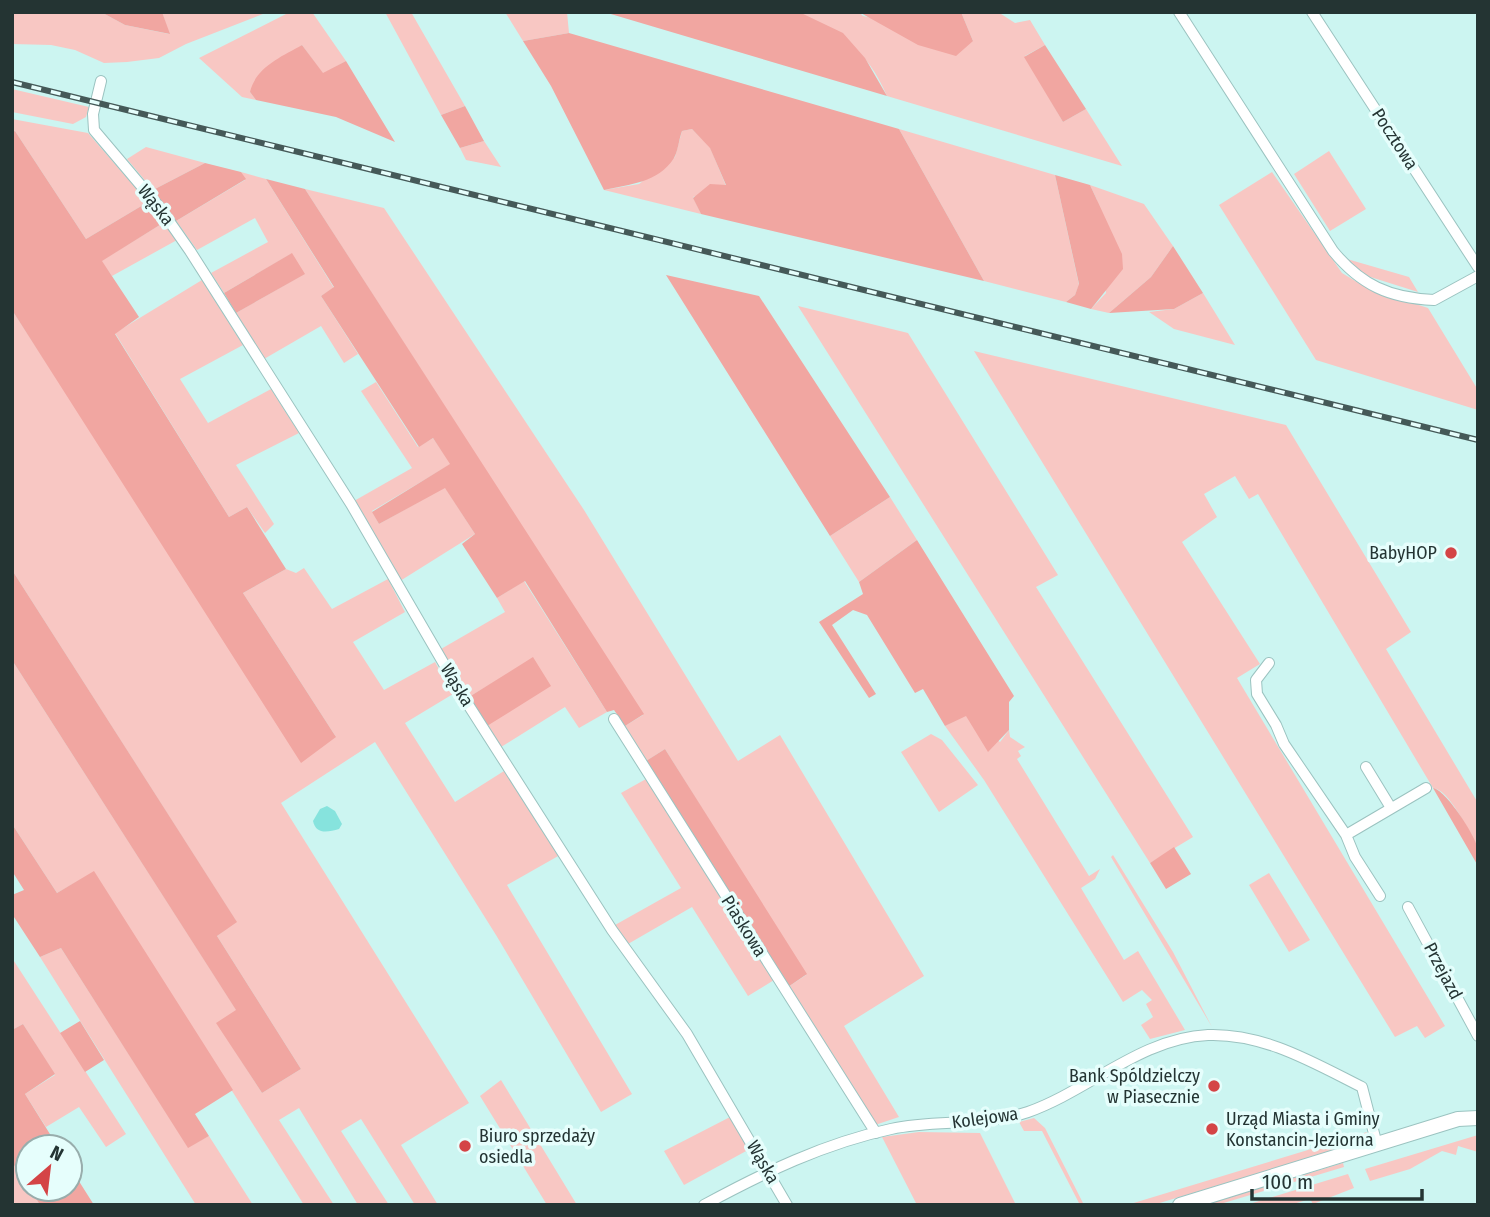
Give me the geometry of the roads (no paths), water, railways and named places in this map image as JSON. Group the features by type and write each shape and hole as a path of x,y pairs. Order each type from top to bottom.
{"main road":[{"path":"1180,1205 1458,1119 1478,1107"},
{"path":"1458,1119 1478,1118"}],"street":[{"path":"1179,12 1333,251 1353,275 1377,288 1434,300 1478,275"},
{"name":"Pocztowa","path":"1312,12 1474,253 1478,267"},
{"name":"Wąska","path":"101,81 93,114 94,130 190,251 351,504 462,695 612,930 687,1034 787,1205"},
{"path":"1269,663 1256,680 1257,694 1284,744 1346,835 1355,857 1380,897"},
{"name":"Piaskowa","path":"614,719 876,1133"},
{"path":"1366,767 1391,808"},
{"path":"1346,835 1426,788"},
{"name":"Przejazd","path":"1408,907 1478,1036"},
{"name":"Kolejowa","path":"704,1205 768,1170 876,1133 908,1126 987,1122 1039,1108 1160,1046 1191,1037 1219,1035 1255,1040 1286,1050 1362,1087 1377,1145"}],"water":[{"path":"327,806 335,811 342,824 339,829 317,829 313,821 320,809"}],"railway":[{"path":"12,82 1478,440"}],"place":[{"name":"BabyHOP","path":"1451,553"},
{"name":"Bank Spóldzielczy w Piasecznie","path":"1214,1086"},
{"name":"Urząd Miasta i Gminy Konstancin-Jeziorna","path":"1212,1129"},
{"name":"Biuro sprzedaży osiedla","path":"465,1146"}]}
